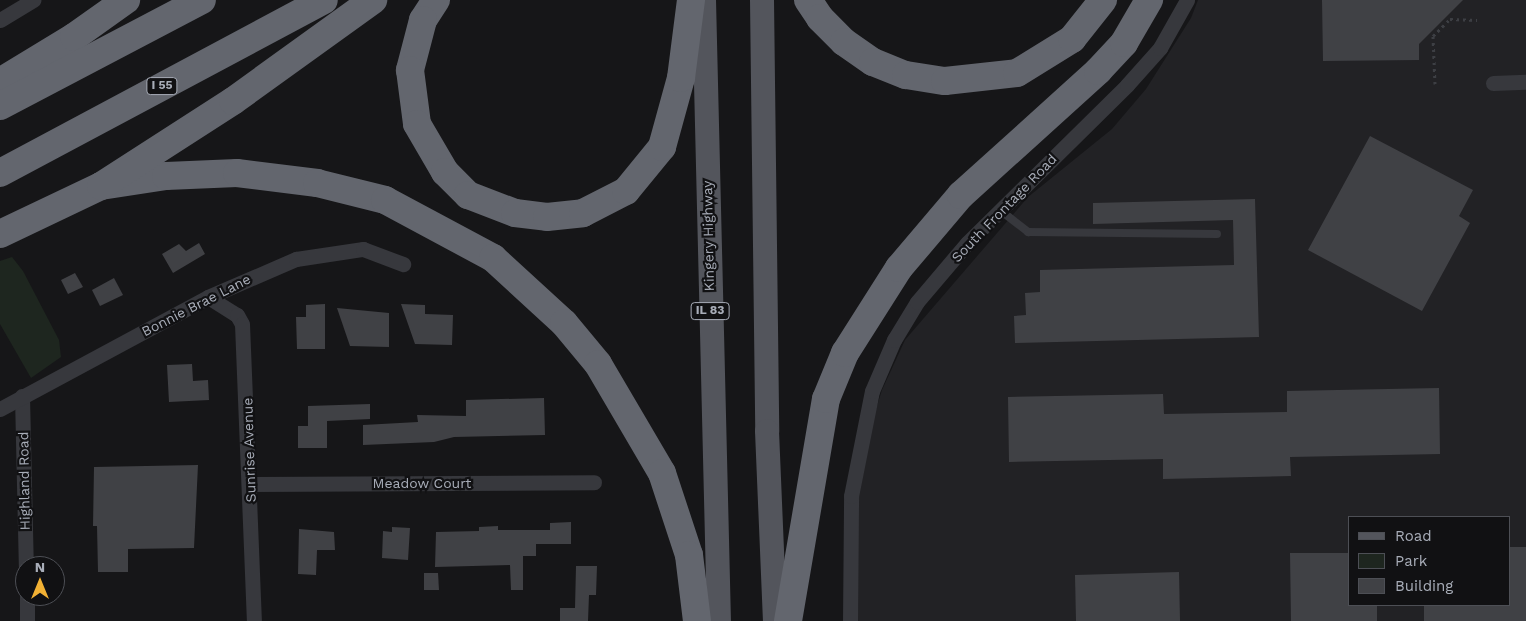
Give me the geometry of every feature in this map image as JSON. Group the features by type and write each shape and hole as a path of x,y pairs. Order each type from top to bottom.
{"highway":[{"path":"74,37 126,0"},
{"path":"0,82 74,37 144,0"},
{"path":"0,106 202,0"},
{"name":"I 55","path":"0,173 324,0"},
{"path":"0,234 101,186 233,101 374,0"},
{"path":"436,0 423,20 410,70 417,124 445,172 468,195 515,213 548,217 583,213 626,191 642,177 662,147 678,96 691,0"},
{"path":"808,0 820,18 844,42 873,62 906,75 945,81 1017,73 1072,39 1103,0"},
{"path":"788,621 826,399 845,353 899,268 961,195 1098,71 1124,42 1149,0"},
{"path":"101,186 166,176 236,173 317,183 385,200 493,258 564,323 598,364 662,473 689,555 697,621"}],"main road":[{"name":"Kingery Highway","path":"704,0 719,621"},
{"path":"762,0 767,431 775,621"}],"street":[{"path":"0,20 34,0"},
{"name":"South Frontage Road","path":"850,621 851,496 872,391 894,340 917,302 1000,210 1127,85 1160,48 1187,0"},
{"path":"1493,83 1526,82"},
{"name":"Bonnie Brae Lane","path":"0,409 208,297 296,259 338,250 363,249 402,264"},
{"name":"Sunrise Avenue","path":"208,297 236,315 242,324 250,484 254,621"},
{"name":"Highland Road","path":"22,396 26,556"},
{"name":"Meadow Court","path":"250,484 594,482"},
{"path":"27,606 27,621"}],"lane":[{"path":"1000,210 1028,232 1036,233 1217,234"}],"path":[{"path":"1434,84 1433,36 1450,19 1477,20"}],"shaded area":[{"path":"1198,0 1526,0 1526,621 856,621 859,483 868,434 882,390 905,340 1028,197 1112,129 1146,89 1191,18"}],"green space":[{"path":"12,257 23,271 59,340 61,357 31,378 0,324 0,261"}],"building":[{"path":"1322,0 1463,0 1419,44 1419,60 1323,61"},
{"path":"1370,136 1473,190 1459,216 1470,223 1422,311 1308,250"},
{"path":"1255,199 1259,337 1015,343 1014,316 1026,315 1025,293 1040,292 1040,270 1234,265 1233,220 1093,224 1093,203"},
{"path":"199,243 205,254 173,273 162,254 179,244 186,251"},
{"path":"75,273 83,287 68,294 61,280"},
{"path":"114,278 123,295 100,306 92,290"},
{"path":"325,304 325,349 297,349 296,317 306,317 306,305"},
{"path":"401,304 425,305 425,314 453,315 452,345 415,344"},
{"path":"337,308 389,313 389,347 350,346"},
{"path":"192,364 193,381 208,380 209,400 169,402 167,365"},
{"path":"1439,388 1440,454 1290,457 1291,476 1163,479 1163,459 1009,462 1008,397 1163,394 1164,414 1287,412 1287,391"},
{"path":"544,398 545,435 454,437 434,442 363,445 363,425 418,422 417,415 466,416 466,400"},
{"path":"370,404 370,419 327,421 327,448 298,448 298,426 308,426 308,406"},
{"path":"198,465 194,548 128,549 128,572 98,572 97,526 93,526 94,467"},
{"path":"571,522 571,544 536,544 536,556 523,556 523,590 511,590 510,565 435,567 436,532 479,531 479,527 498,526 498,530 550,530 550,523"},
{"path":"392,527 410,528 408,560 382,558 383,531 392,532"},
{"path":"299,529 334,532 335,550 317,550 316,575 298,574"},
{"path":"1511,547 1526,547 1526,621 1424,621 1424,606 1511,606"},
{"path":"1290,553 1348,553 1348,606 1377,606 1377,621 1291,621"},
{"path":"576,566 597,566 596,595 589,595 588,621 560,621 560,608 575,608"},
{"path":"1179,572 1180,621 1076,621 1075,575"},
{"path":"424,573 438,573 439,590 424,590"}]}
